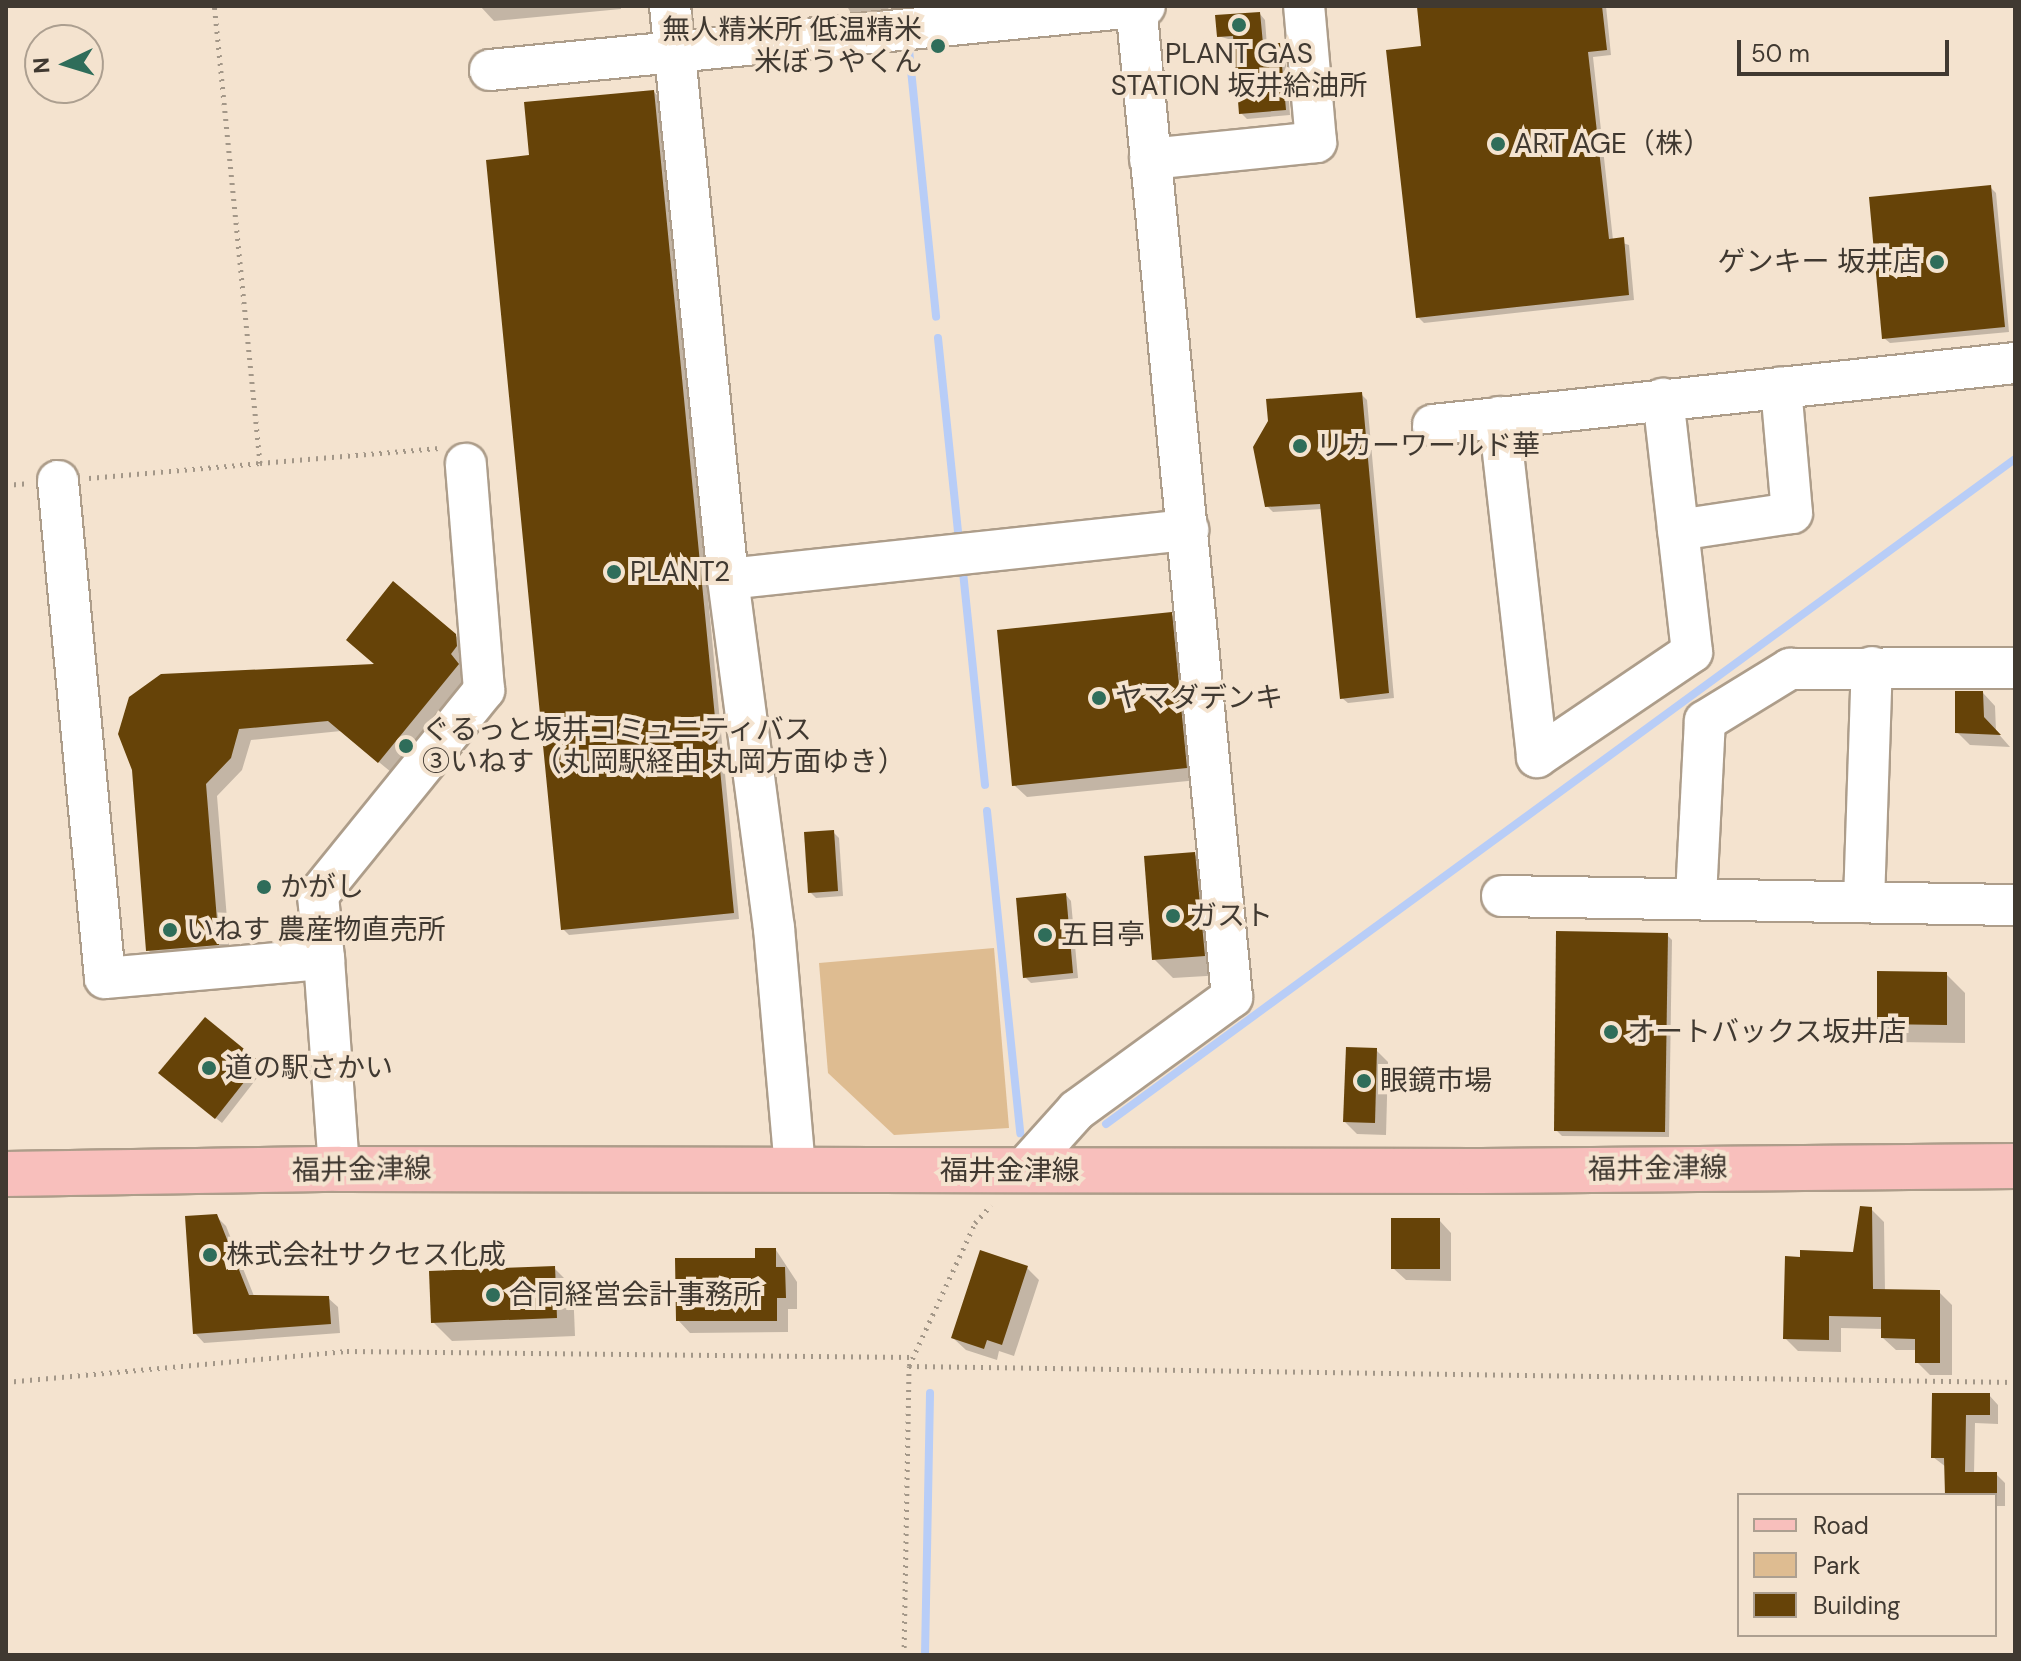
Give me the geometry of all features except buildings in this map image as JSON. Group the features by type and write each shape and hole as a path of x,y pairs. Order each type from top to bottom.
{"main road":[{"name":"福井金津線","path":"6,1174 339,1169 1022,1171 2015,1166"}],"street":[{"path":"670,6 728,579 774,928 795,1170"},
{"path":"1022,1171 1077,1110 1232,997 1136,6"},
{"path":"490,70 1145,6"},
{"path":"1150,159 1316,142 1304,6"},
{"path":"1433,425 2015,363"},
{"path":"1678,530 1792,513 1781,387"},
{"path":"1499,417 1537,757 1692,652 1663,399"},
{"path":"339,1169 318,895 484,690 457,456"},
{"path":"58,481 105,978 324,959"},
{"path":"728,579 1188,530"},
{"path":"1864,902 1872,667"},
{"path":"1696,897 1705,721 1790,669 2015,668"},
{"path":"1502,896 1696,897 2015,905"}],"path":[{"path":"214,6 260,463"},
{"path":"58,481 260,463 457,456"},
{"path":"904,1655 909,1366 975,1223 1022,1171"},
{"path":"6,1382 347,1351 913,1357"},
{"path":"909,1366 2015,1382"}],"green space":[{"path":"994,948 1009,1128 894,1135 828,1073 819,963"}],"waterway":[{"path":"909,50 936,317"},
{"path":"938,338 959,541"},
{"path":"1106,1124 2015,459"},
{"path":"963,572 985,785"},
{"path":"987,811 1020,1133"},
{"path":"925,1655 930,1393"}],"place":[{"name":"PLANT GAS STATION 坂井給油所","path":"1239,25"},
{"name":"無人精米所 低温精米 米ぼうやくん","path":"938,46"},
{"name":"ART AGE（株）","path":"1498,144"},
{"name":"ゲンキー 坂井店","path":"1937,262"},
{"name":"リカーワールド華","path":"1300,446"},
{"name":"PLANT2","path":"614,572"},
{"name":"ヤマダデンキ","path":"1099,698"},
{"name":"ぐるっと坂井コミュニティバス ③いねす（丸岡駅経由 丸岡方面ゆき）","path":"406,746"},
{"name":"かがし","path":"264,887"},
{"name":"ガスト","path":"1173,916"},
{"name":"いねす 農産物直売所","path":"170,930"},
{"name":"五目亭","path":"1045,935"},
{"name":"オートバックス坂井店","path":"1611,1032"},
{"name":"道の駅さかい","path":"209,1068"},
{"name":"眼鏡市場","path":"1364,1081"},
{"name":"株式会社サクセス化成","path":"210,1255"},
{"name":"合同経営会計事務所","path":"493,1295"}]}
